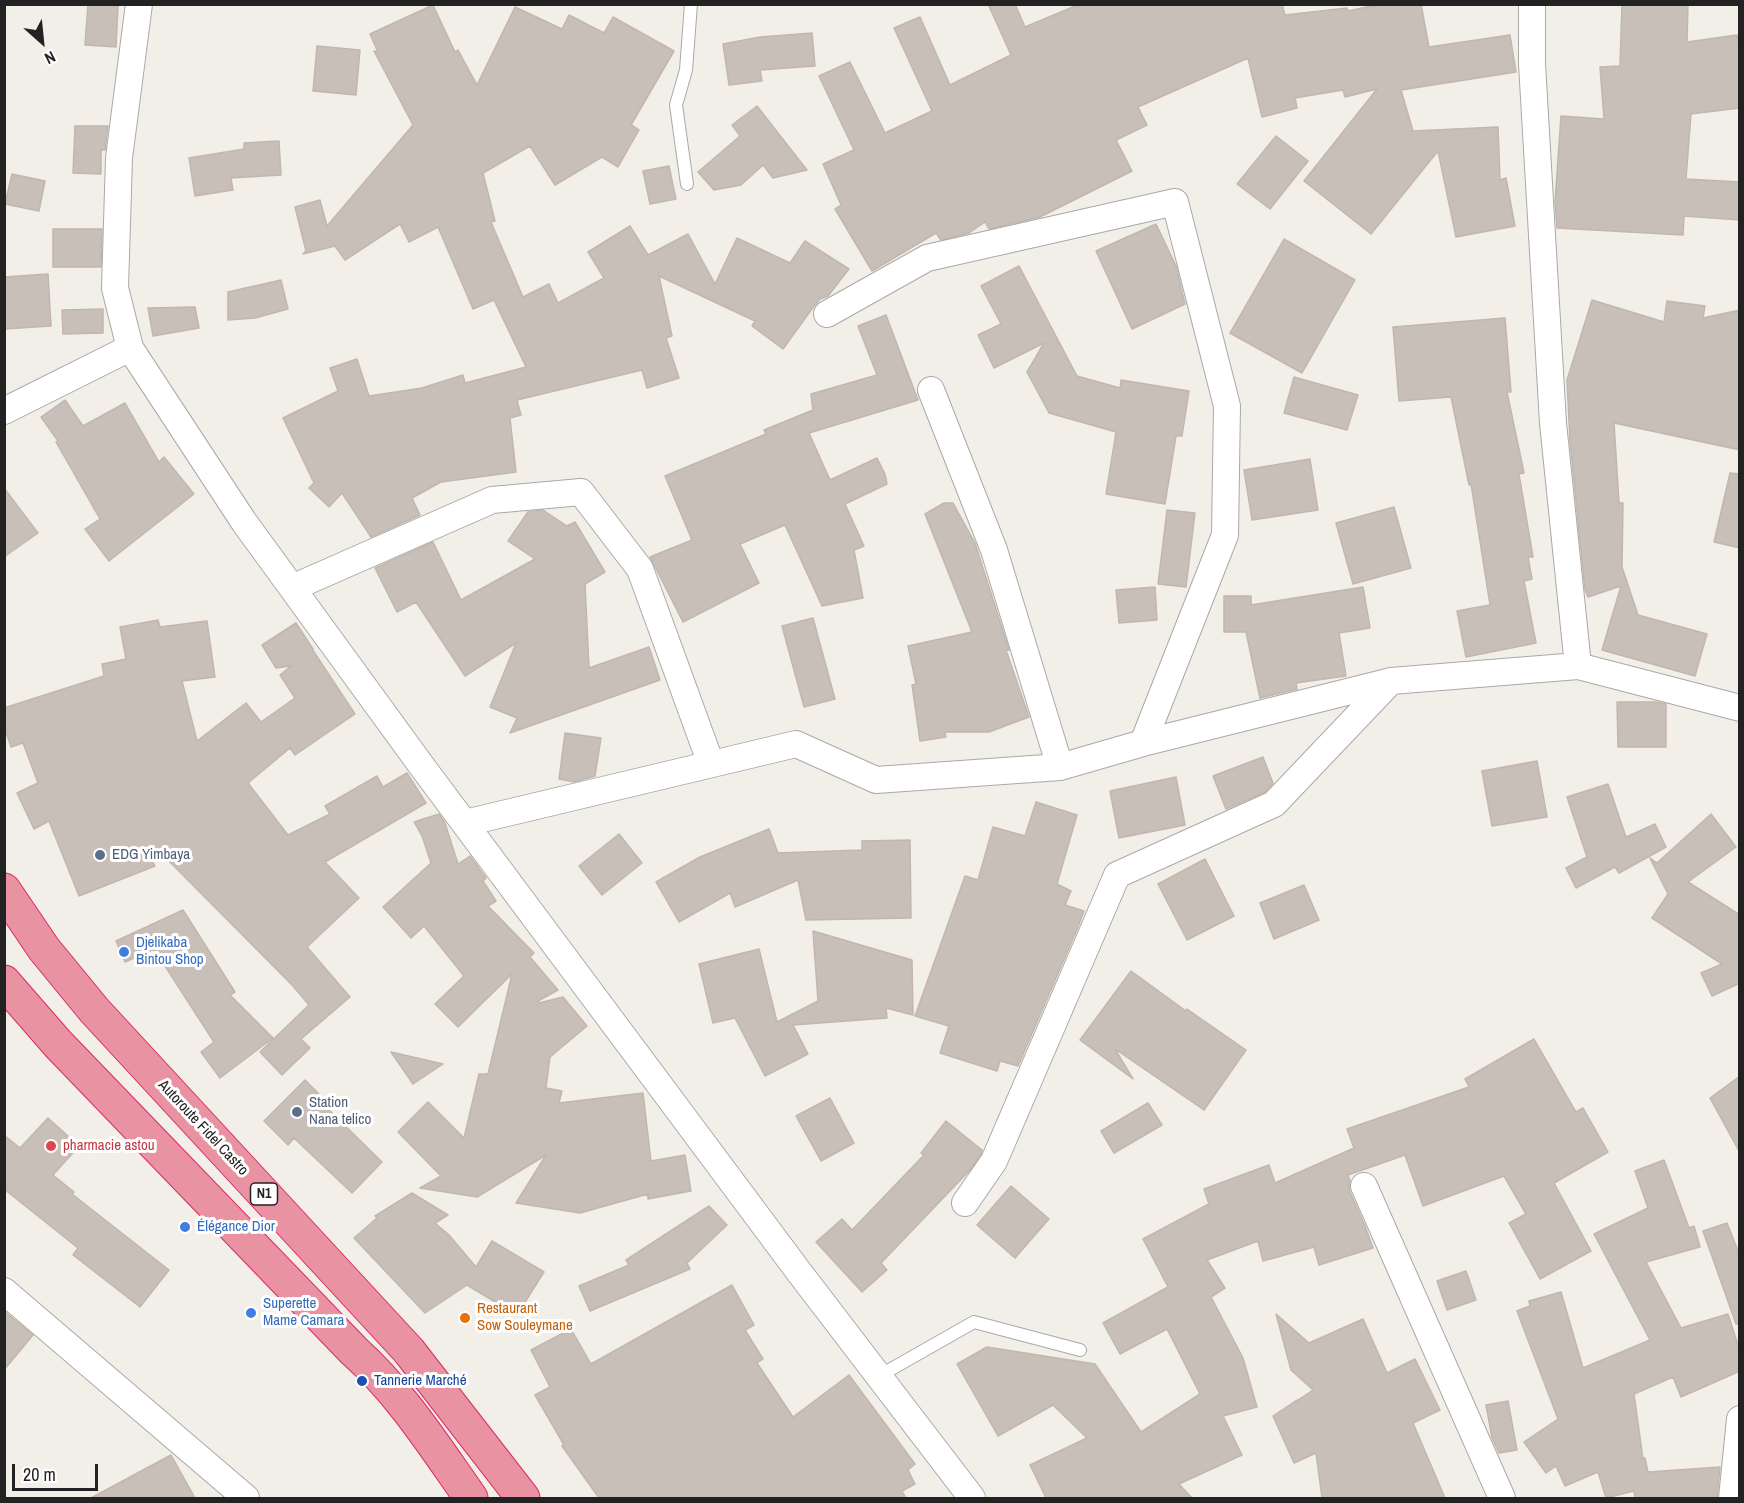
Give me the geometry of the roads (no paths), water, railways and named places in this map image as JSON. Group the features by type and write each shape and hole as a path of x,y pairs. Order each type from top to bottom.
{"highway":[{"name":"Autoroute Fidel Castro","path":"4,890 44,949 94,1010 409,1351 523,1498"},
{"path":"7,991 354,1351 377,1372 415,1419 471,1498"}],"street":[{"path":"139,4 119,158 118,182 115,288 129,348 244,522 292,588 465,823 972,1498"},
{"path":"1532,4 1532,64 1553,423 1578,666"},
{"path":"827,314 927,258 1175,202 1227,406 1226,535 1143,743"},
{"path":"4,411 129,348"},
{"path":"931,390 994,550 1060,767"},
{"path":"292,588 492,500 581,492 640,569 711,764"},
{"path":"465,823 796,744 876,780 1060,767 1143,743 1392,681 1578,666 1740,708"},
{"path":"965,1203 994,1161 1117,875 1274,804 1392,681"},
{"path":"1365,1186 1502,1498"},
{"path":"4,1291 246,1498"},
{"path":"1732,1498 1740,1419"}],"lane":[{"path":"687,184 676,105 686,70 691,4"},
{"path":"879,1376 974,1322 1080,1350"}],"place":[{"name":"EDG Yimbaya","path":"100,855"},
{"name":"Djelikaba Bintou Shop","path":"124,952"},
{"name":"Station Nana telico","path":"297,1112"},
{"name":"pharmacie astou","path":"51,1146"},
{"name":"Élégance Dior","path":"185,1227"},
{"name":"Superette Mame Camara","path":"251,1313"},
{"name":"Restaurant Sow Souleymane","path":"465,1318"},
{"name":"Tannerie Marché","path":"362,1381"}]}
